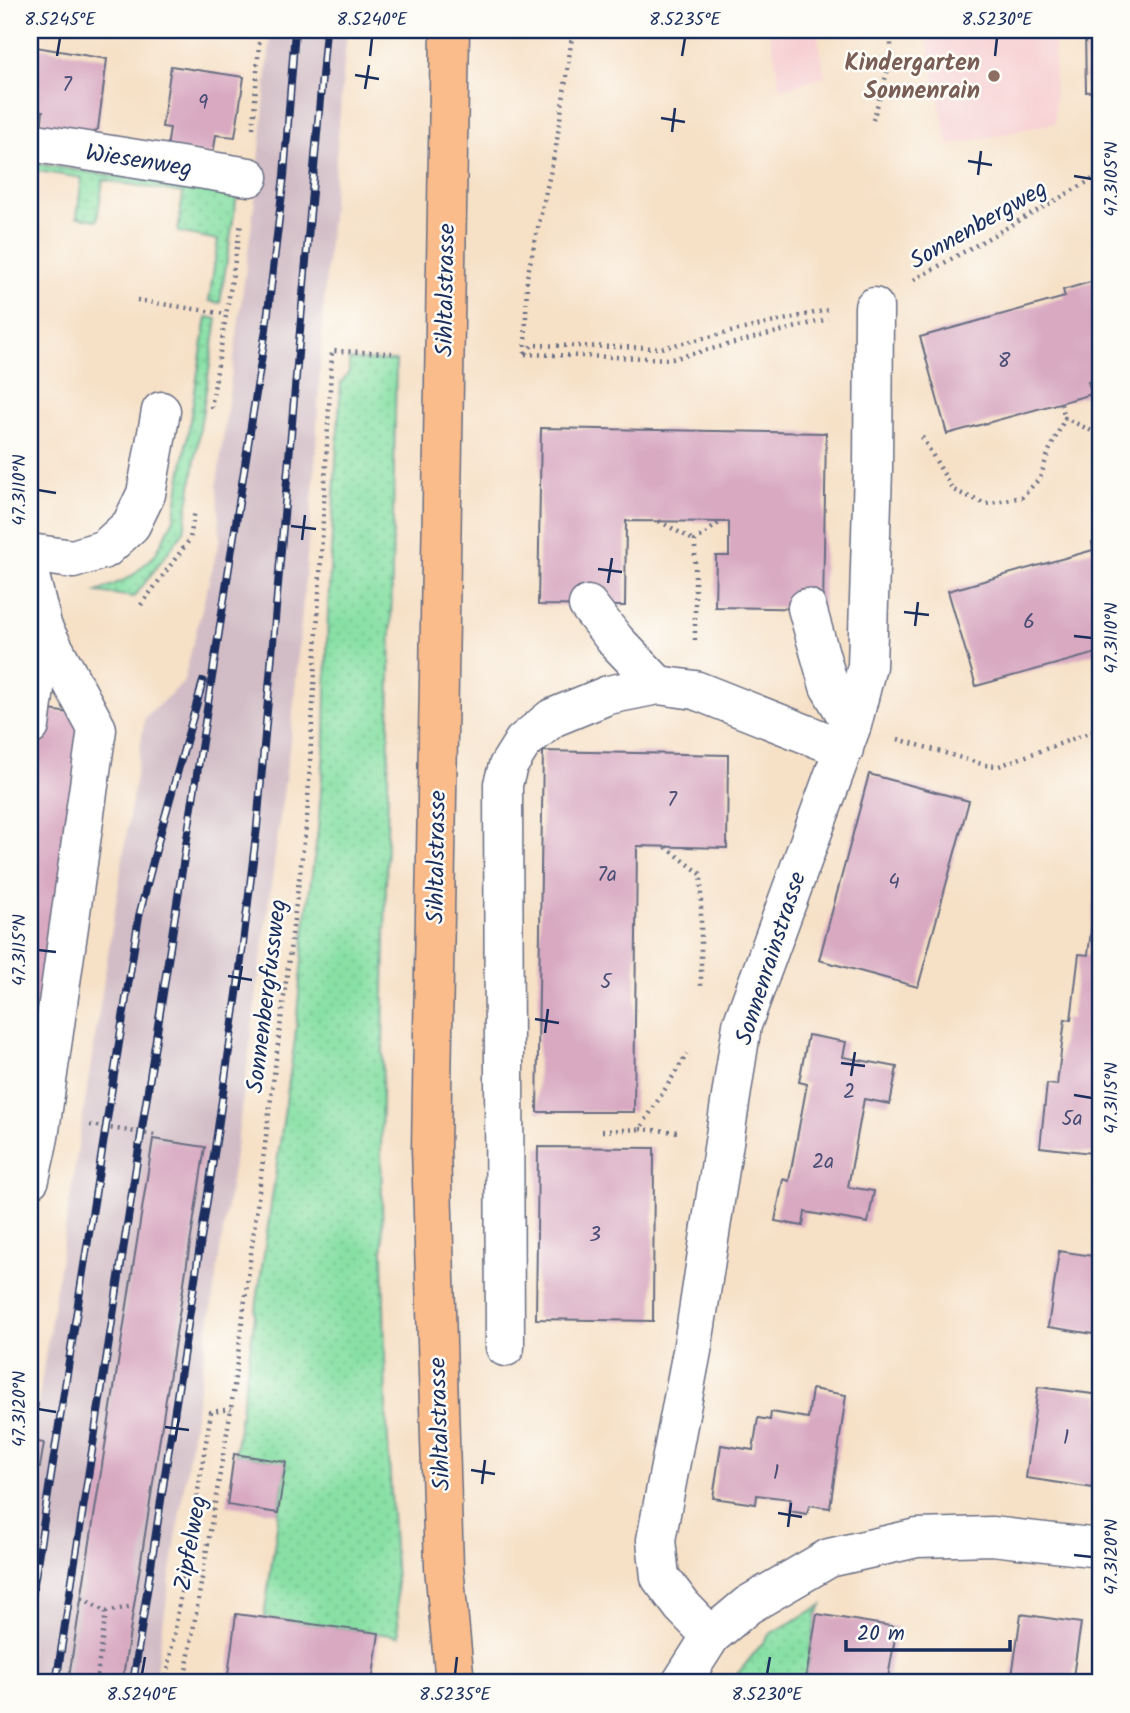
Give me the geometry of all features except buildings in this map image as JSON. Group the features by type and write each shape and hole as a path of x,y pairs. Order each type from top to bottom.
{"main road":[{"name":"Sihltalstrasse","path":"450,30 431,1149 444,1567 456,1683"}],"street":[{"name":"Wiesenweg","path":"30,142 249,177"},
{"name":"Sonnenrainstrasse","path":"711,1636 682,1606 660,1577 656,1540 691,1351 742,1025 848,737 867,666 873,469 861,311"},
{"path":"30,553 73,559 105,549 131,525 146,494 161,411"},
{"path":"30,576 43,628 97,729 42,1118 30,1179"},
{"path":"588,605 616,641 677,687 848,737"},
{"path":"807,608 829,686 848,737"},
{"path":"30,726 43,628"},
{"path":"505,1347 503,784 508,766 523,742 552,718 608,695 677,687"},
{"path":"681,1683 711,1636 748,1605 829,1558 917,1538 992,1536 1100,1548"}],"path":[{"path":"209,420 249,177 260,30"},
{"path":"525,354 527,277 556,147 573,30"},
{"path":"873,120 891,59 891,30"},
{"name":"Sonnenbergweg","path":"861,311 1100,175"},
{"path":"137,300 227,314"},
{"path":"525,354 532,345 661,348 845,307 861,311"},
{"path":"525,354 672,359 861,311"},
{"name":"Sonnenbergfussweg","path":"231,1409 307,818 332,351 393,352"},
{"path":"916,427 953,490 986,504 1022,497 1040,478 1065,418 1061,404"},
{"path":"1065,418 1100,435"},
{"path":"141,605 190,539 197,499"},
{"path":"659,521 695,541"},
{"path":"677,687 695,541 719,523"},
{"path":"848,737 999,766 1100,729"},
{"path":"666,847 701,874 701,1000"},
{"path":"640,1129 690,1049"},
{"path":"42,1118 155,1135"},
{"path":"602,1131 640,1129 671,1132"},
{"path":"166,1683 211,1412 231,1409"},
{"name":"Zipfelweg","path":"184,1683 231,1409"},
{"path":"82,1598 106,1612 133,1605"},
{"path":"97,1676 106,1612"}],"shaded area":[{"path":"271,30 347,30 323,312 315,468 291,735 238,1135 154,1683 30,1683 30,1454 145,717 183,683 220,538 217,484 256,192"},
{"name":"Kindergarten Sonnenrain","path":"769,30 817,30 825,77 781,89"},
{"name":"Kindergarten Sonnenrain","path":"925,30 1054,30 1055,123 948,146"}],"green space":[{"path":"30,163 237,195 220,303 209,301 218,240 178,232 183,193 103,180 97,220 77,217 82,178 30,170"},
{"path":"207,317 217,319 184,531 134,597 97,592 131,577 155,555 174,519"},
{"path":"349,360 396,361 381,1149 386,1406 399,1636 264,1618 286,1463 235,1454 295,1039 305,925 318,830 325,738 328,609 341,383 349,372"},
{"path":"822,1605 817,1614 805,1683 730,1683 770,1634"}],"railway":[{"path":"56,1683 266,329 284,176 295,30"},
{"path":"133,1683 217,1135 257,827 326,30"},
{"path":"30,1609 139,916 203,681"}],"place":[{"name":"Kindergarten Sonnenrain","path":"994,76"}]}
